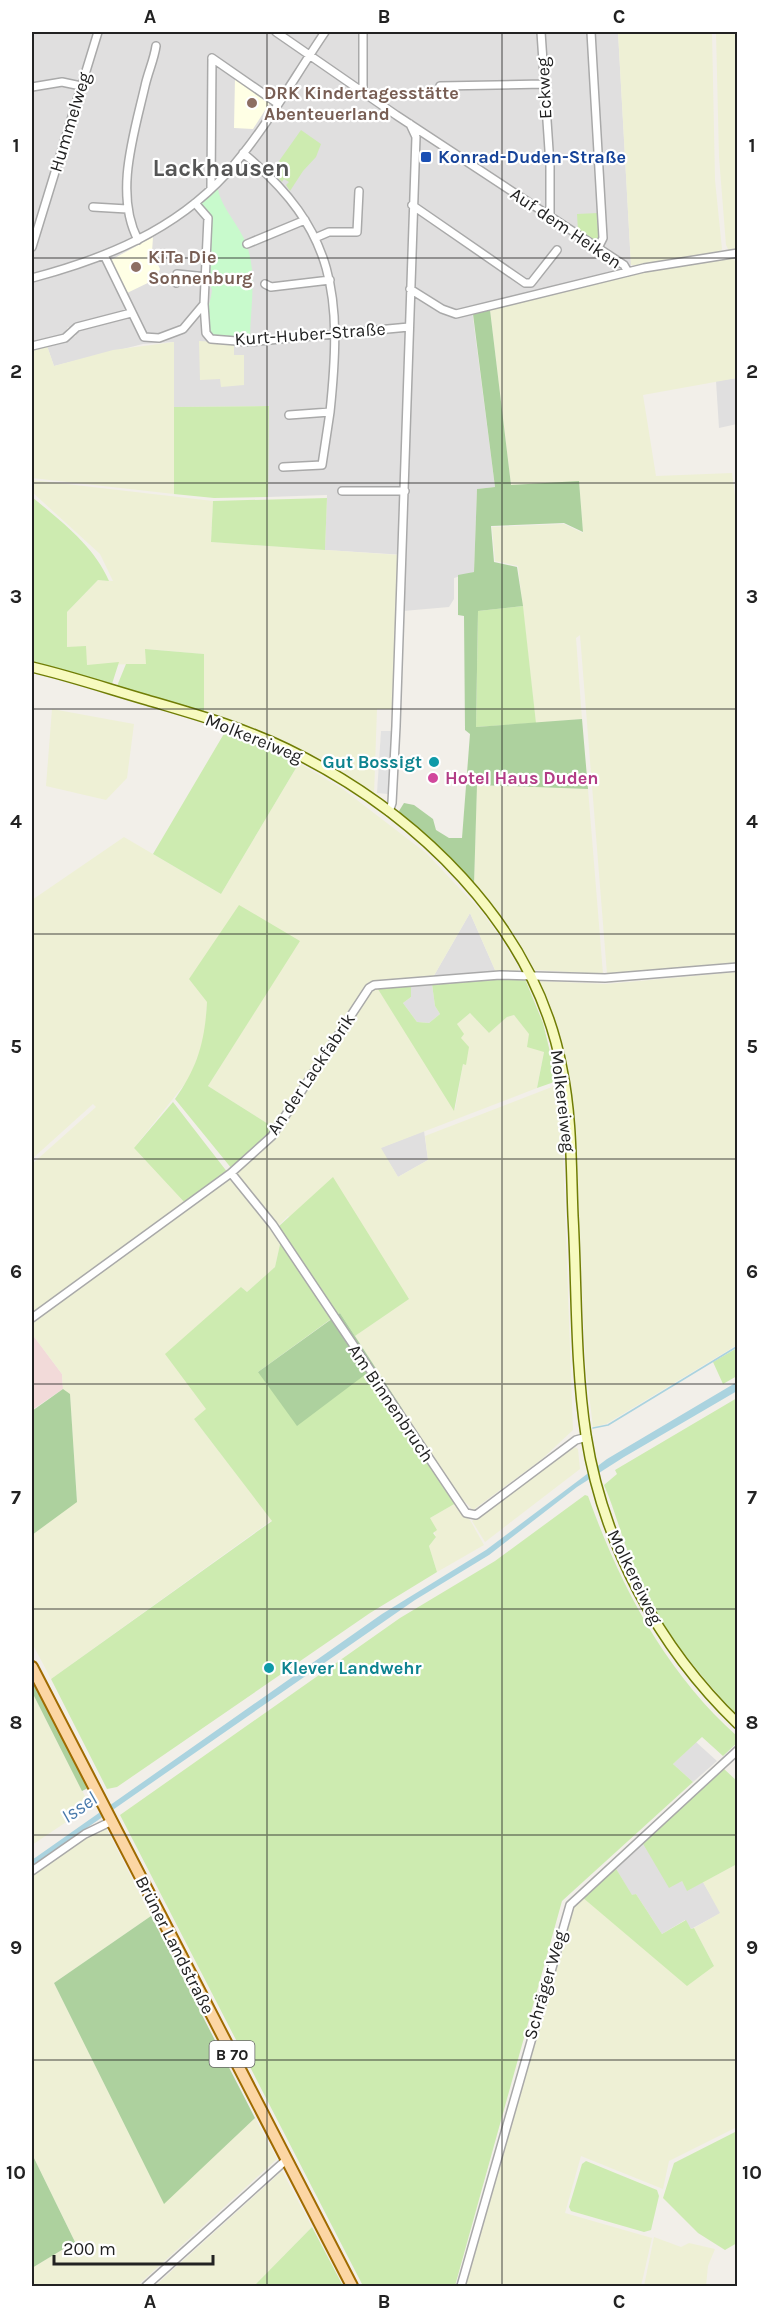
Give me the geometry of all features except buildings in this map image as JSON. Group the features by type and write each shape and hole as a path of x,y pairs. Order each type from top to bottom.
{"main road":[{"name":"Molkereiweg","path":"32,667 208,718 257,736 329,771 389,813 430,847 464,880 504,930 531,975 558,1048 567,1100 581,1393 596,1480 619,1549 650,1611 690,1672 738,1724"},
{"name":"Brüner Landstraße","path":"32,1667 352,2286"}],"street":[{"name":"Hummelweg","path":"32,247 98,32"},
{"path":"276,32 410,124 416,136 393,792 389,813"},
{"path":"32,278 105,257 138,240 212,188 243,153 325,32"},
{"path":"363,32 363,93"},
{"name":"Eckweg","path":"541,32 550,165 550,217"},
{"path":"591,32 603,237 598,248"},
{"path":"138,240 127,209 130,164 144,89 156,46"},
{"path":"212,188 212,58 277,103"},
{"path":"32,87 62,82 81,86"},
{"path":"440,86 544,84"},
{"name":"Auf dem Heiken","path":"410,124 624,265 628,272 738,253"},
{"path":"243,153 285,191 305,220 324,255 335,305 330,412 322,465 283,467"},
{"path":"315,238 329,232 357,232 359,191"},
{"path":"105,257 144,337 149,339 171,335 183,329 204,304 207,277 208,218 195,202"},
{"path":"412,205 525,283 531,283 536,279 557,250"},
{"path":"93,207 127,209"},
{"path":"247,244 305,220"},
{"path":"410,289 442,309 456,314 628,272"},
{"path":"176,283 177,274 207,277"},
{"path":"265,284 270,287 330,280"},
{"name":"Kurt-Huber-Straße","path":"204,304 206,333 211,339 249,342 409,327"},
{"path":"32,346 65,338 77,327 131,314"},
{"path":"289,414 330,412"},
{"path":"342,491 405,491"},
{"path":"531,975 605,978 738,968"},
{"name":"An der Lackfabrik","path":"32,1318 231,1173 279,1128 369,988 374,985 531,975"},
{"name":"Am Binnenbruch","path":"231,1173 273,1225 466,1513 476,1515 576,1440 587,1437"},
{"name":"Schräger Weg","path":"461,2286 561,1928 570,1905 738,1750"},
{"path":"32,1872 85,1834 111,1820"},
{"path":"146,2286 286,2160"}],"shaded area":[{"path":"32,32 618,32 631,265 629,270 472,310 495,487 477,489 474,572 454,578 454,599 449,607 403,611 405,555 325,550 327,495 268,497 268,406 174,407 174,342 143,344 54,366 47,346 76,336 74,330 68,327 64,334 32,343"},
{"path":"618,32 712,32 715,180 722,249 719,253 643,266 631,265"},
{"path":"716,32 737,32 738,249 729,251 726,245 719,157"},
{"name":"DRK Kindertagesstätte Abenteuerland","path":"235,77 269,101 253,129 234,128"},
{"name":"KiTa Die Sonnenburg","path":"153,237 152,252 160,269 156,279 125,294 111,260"},
{"path":"725,257 737,263 737,378 643,395 656,476 732,473 738,518 737,964 607,974 580,635 576,638 582,719 536,723 518,566 495,561 492,527 564,524 583,533 579,482 511,485 490,310 625,275"},
{"path":"199,341 234,343 234,355 244,355 244,385 221,387 220,379 200,380"},
{"path":"174,342 174,494 32,478 32,351 47,346 54,366 113,350"},
{"path":"737,378 737,424 719,428 716,381"},
{"path":"32,480 213,501 211,542 399,555 393,709 377,709 374,795 288,744 204,712 203,654 146,649 146,664 87,665 67,647 67,612 98,580 113,581 100,554 32,492"},
{"path":"52,709 134,724 127,778 106,800 46,786"},
{"path":"381,731 393,731 388,794 377,793"},
{"path":"299,763 344,790 426,853 480,910 519,968 518,972 493,974 495,970 470,913 432,979 369,982 276,1129 208,1086 299,941 207,1002 206,1033 191,1076 134,1148 186,1204 32,1316 32,1164 96,1107 93,1104 32,1159 32,900 124,837 221,894"},
{"path":"477,785 588,789 603,974 535,970 508,927 474,885"},
{"path":"470,913 495,970 493,974 432,979"},
{"path":"737,972 737,1345 606,1424 593,1427 586,1369 572,1098 556,1024 539,981 606,984"},
{"path":"432,984 435,1006 440,1014 429,1023 417,1022 403,1003 411,997 411,985"},
{"path":"376,986 455,1110 463,1064 466,1064 457,1024 470,1013 489,1033 507,1017 514,1015 544,1051 537,1088 381,1148 398,1177 428,1160 425,1136 557,1085 562,1131 573,1430 541,1460 473,1510 448,1485 400,1413 403,1410 355,1336 409,1298 288,1216 274,1230 281,1240 275,1267 247,1292 241,1287 207,1409 194,1419 272,1520 51,1679 32,1643 32,1535 77,1501 70,1395 63,1389 62,1374 32,1334 32,1322 243,1166 279,1133 370,989"},
{"path":"424,1131 428,1160 398,1177 380,1148"},
{"path":"32,1334 62,1374 63,1389 32,1410"},
{"path":"575,1447 578,1449 580,1469 485,1542 472,1521"},
{"path":"456,1503 470,1520 484,1545 437,1572 429,1546 436,1537 430,1518"},
{"path":"32,1692 90,1806 32,1845"},
{"path":"696,1742 717,1761 693,1782 673,1764"},
{"path":"106,1828 151,1916 54,1983 164,2203 255,2118 277,2159 137,2286 32,2286 32,2268 75,2242 32,2154 32,1876 98,1829"},
{"path":"642,1842 682,1881 687,1890 703,1882 721,1913 691,1929 685,1920 662,1934 636,1894 632,1896 615,1867"},
{"path":"737,1864 737,2127 669,2161 663,2189 581,2156 565,2213 652,2238 641,2286 465,2286 573,1907 582,1897 714,1966 694,1928 720,1913 703,1882"},
{"path":"282,2171 312,2227 254,2286 155,2286"},
{"path":"654,2237 681,2247 689,2243 715,2249 708,2266 706,2286 644,2286"}],"green space":[{"path":"301,130 321,144 316,157 303,171 290,191 286,185 289,182 284,179 282,182 272,171"},
{"path":"218,189 243,236 250,255 253,279 250,341 213,337 208,326 212,290 210,285 212,221 200,202"},
{"path":"598,213 599,236 597,241 578,231 577,214"},
{"path":"490,310 511,485 579,481 583,532 564,523 491,526 494,562 517,567 523,606 478,611 476,727 582,719 588,789 477,785 474,885 401,816 399,811 404,803 414,805 433,819 436,830 449,838 462,838 470,734 465,730 464,616 458,615 458,575 474,572 477,489 495,487 473,314"},
{"path":"269,406 268,497 214,498 174,494 174,407"},
{"path":"32,497 86,545 103,568 109,581 98,580 67,612 67,647 86,646 87,665 119,662 112,684 32,661"},
{"path":"327,498 325,550 211,542 213,501"},
{"path":"523,606 536,723 476,727 478,611"},
{"path":"145,649 204,654 204,712 117,686 126,664 146,664"},
{"path":"225,732 299,763 221,894 153,854"},
{"path":"239,905 300,941 208,1086 276,1129 232,1169 175,1099 195,1064 206,1016 207,1002 189,979"},
{"path":"498,978 525,979 543,1023 557,1081 537,1088 544,1052 527,1047 529,1034 514,1015 507,1017 489,1033 470,1013 457,1024 464,1034 461,1038 469,1047 466,1065 463,1064 454,1111 376,986 411,985 411,997 403,1003 417,1022 429,1023 440,1014 435,1006 432,984"},
{"path":"173,1102 228,1173 186,1204 134,1148"},
{"path":"333,1177 409,1299 355,1336 340,1313 335,1316 278,1227"},
{"path":"281,1240 331,1319 258,1372 366,1374 456,1503 430,1518 437,1530 433,1533 436,1537 429,1546 437,1572 370,1613 117,1787 107,1789 51,1679 272,1521 194,1419 206,1409 165,1354 241,1287 247,1292 275,1267"},
{"path":"340,1313 403,1410 394,1416 366,1374 297,1426 258,1372"},
{"path":"737,1348 737,1376 723,1384 713,1362"},
{"path":"63,1389 70,1394 77,1502 32,1535 32,1411"},
{"path":"737,1398 737,1715 695,1667 658,1615 633,1566 604,1485 617,1474 615,1470"},
{"path":"585,1495 588,1496 630,1594 648,1625 688,1684 737,1736 737,1743 723,1756 702,1737 673,1764 693,1782 562,1901 455,2286 363,2286 120,1815 400,1618 495,1561"},
{"path":"32,1680 88,1788 82,1791 32,1692"},
{"path":"723,1768 737,1781 737,1864 687,1891 682,1881 669,1888 642,1842"},
{"path":"615,1867 632,1895 636,1894 662,1934 686,1920 691,1929 694,1928 714,1966 687,1986 582,1897"},
{"path":"151,1916 255,2118 164,2204 54,1983"},
{"path":"737,2131 737,2243 725,2250 698,2233 663,2198 674,2163"},
{"path":"32,2154 75,2242 32,2268"},
{"path":"586,2161 657,2190 659,2196 651,2230 644,2232 571,2211 569,2207 582,2164"},
{"path":"312,2227 343,2286 254,2286"}],"water":[{"path":"737,1382 737,1391 577,1487 489,1555 415,1600 32,1866 32,1860 382,1614 486,1550 607,1459"}],"waterway":[{"path":"593,1428 608,1425 738,1346"}],"place":[{"name":"DRK Kindertagesstätte Abenteuerland","path":"252,103"},
{"name":"Konrad-Duden-Straße","path":"426,157"},
{"name":"KiTa Die Sonnenburg","path":"136,267"},
{"name":"Gut Bossigt","path":"434,762"},
{"name":"Hotel Haus Duden","path":"433,778"},
{"name":"Klever Landwehr","path":"269,1668"}],"district":[{"name":"Lackhausen","path":"221,168"}],"water label":[{"name":"Issel","path":"79,1807"}]}
